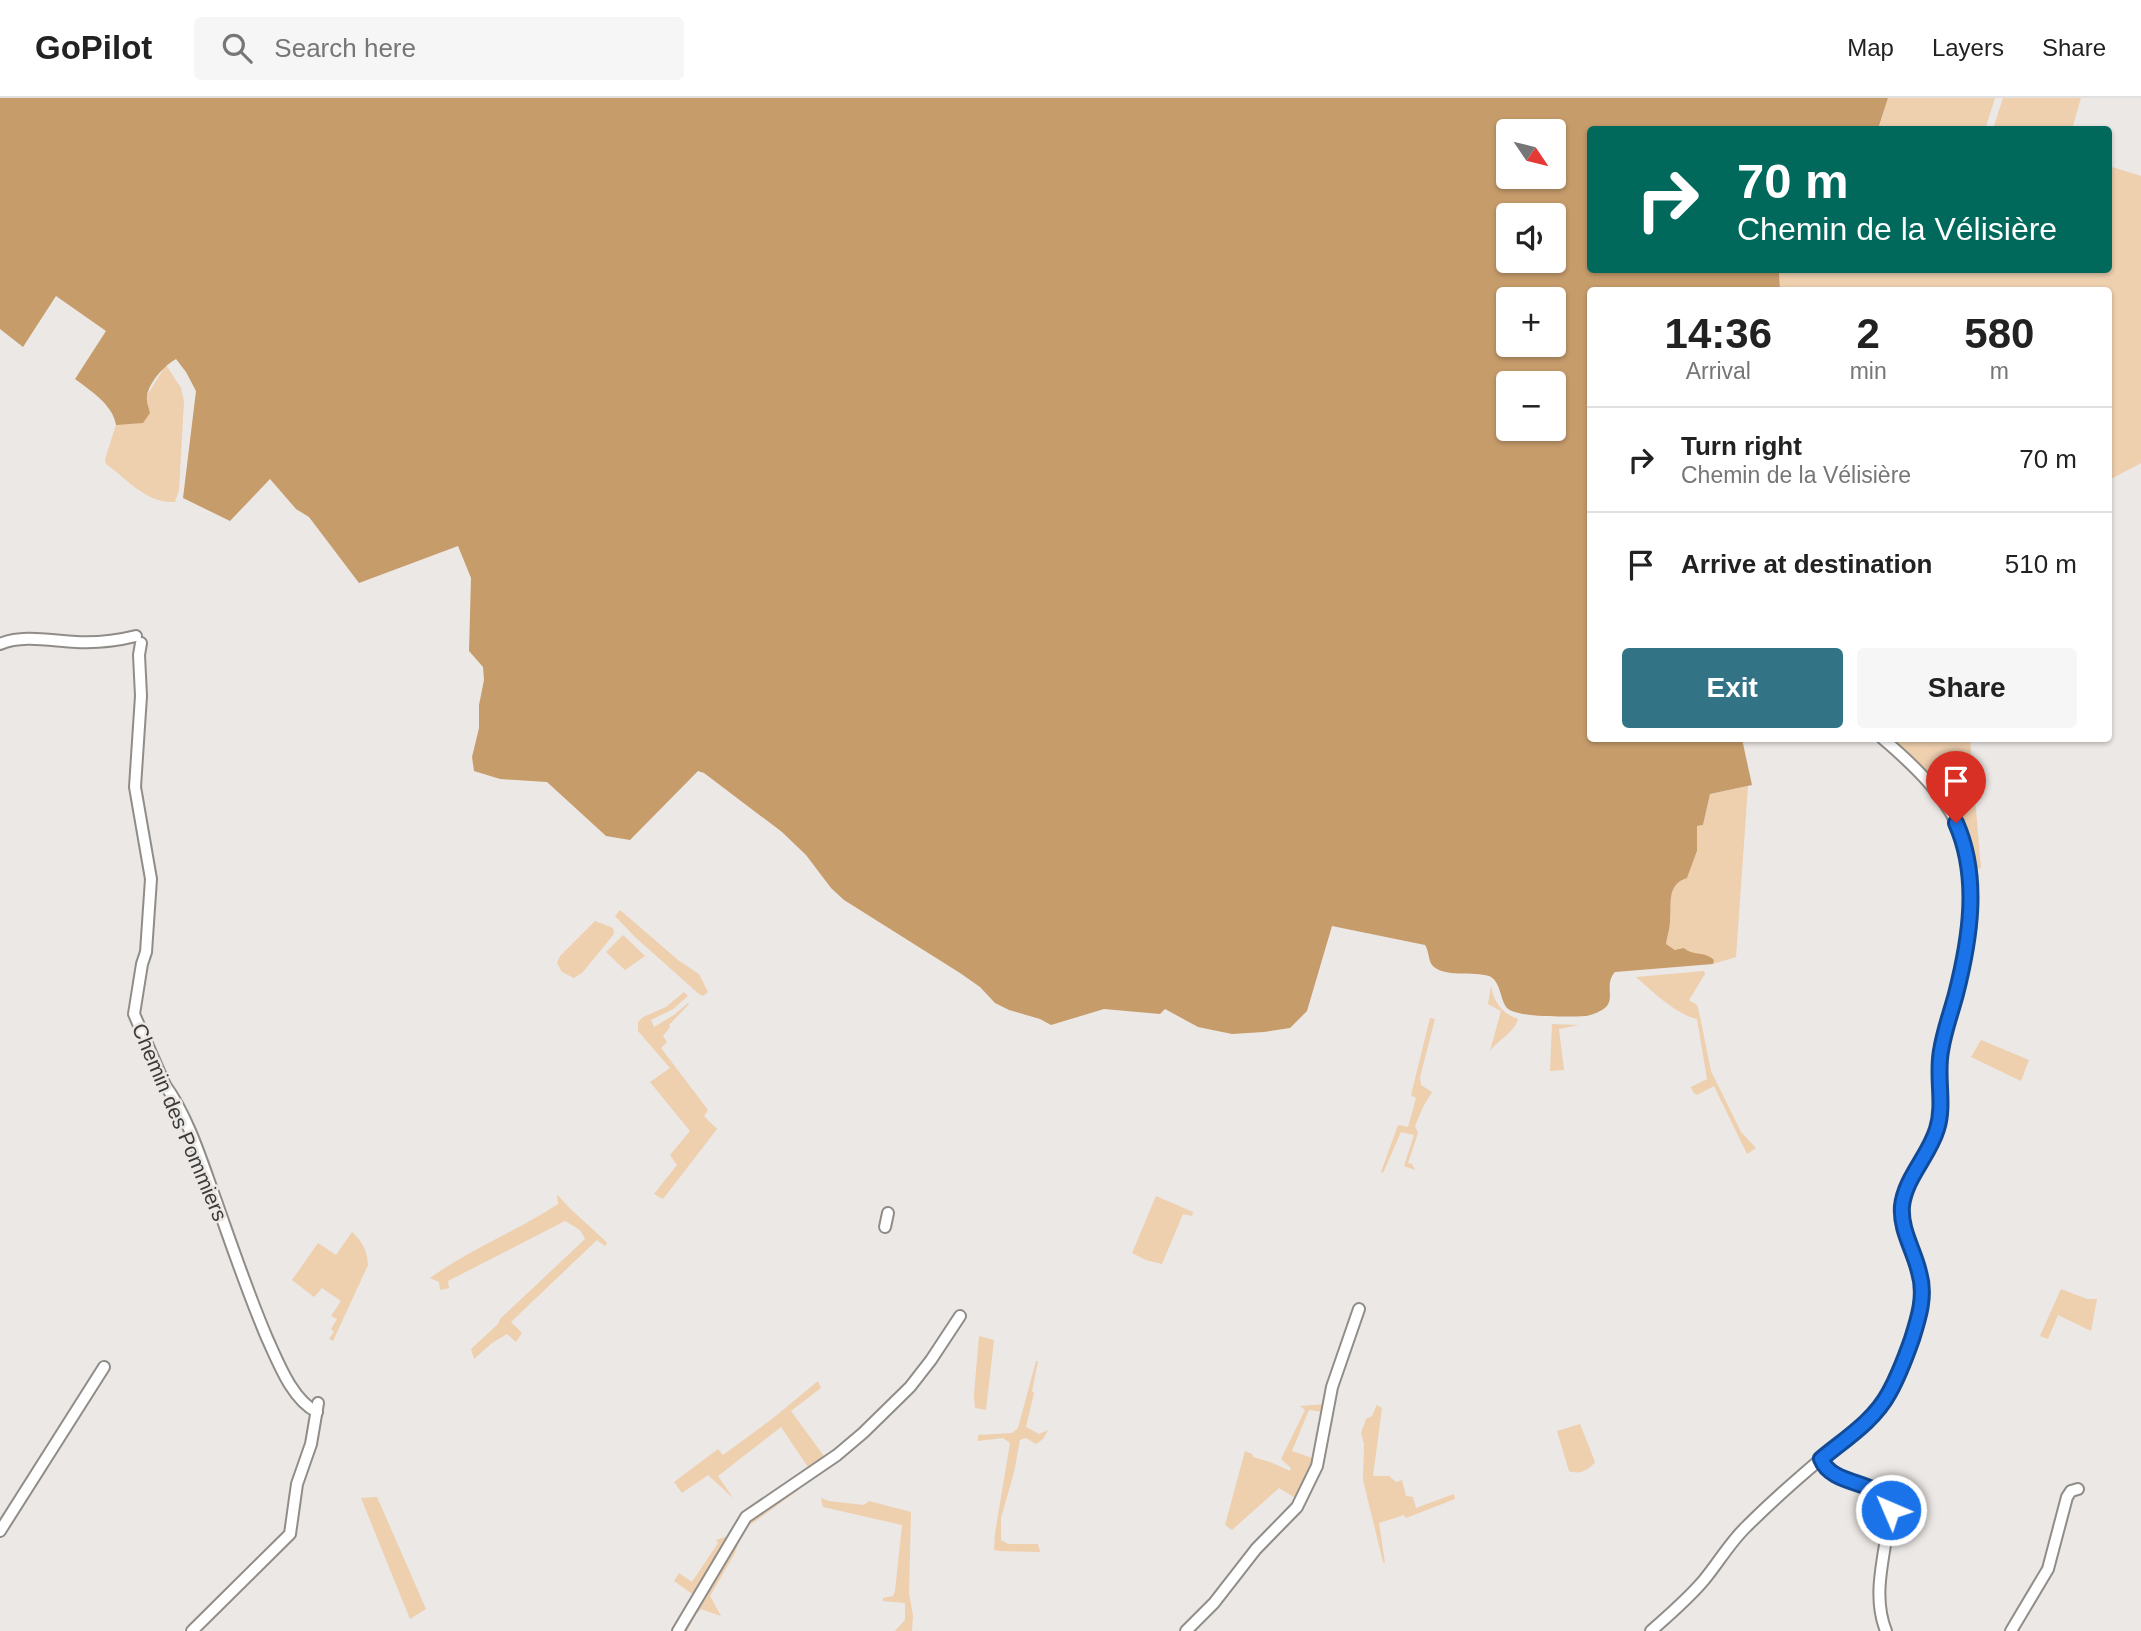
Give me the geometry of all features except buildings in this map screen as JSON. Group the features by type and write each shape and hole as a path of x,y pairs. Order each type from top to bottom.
{"street":[{"name":"Chemin des Pommiers","path":"0,644 9,640 116,642 139,639 141,696 135,787 151,879 146,952 134,1014 201,1158 254,1307 282,1372 306,1403 318,1408 311,1444 297,1484 290,1534 192,1631"},
{"path":"1651,1631 1704,1580 1747,1525 1862,1426 1890,1392 1920,1314 1923,1296 1920,1272 1904,1229 1902,1205 1907,1189 1933,1140 1941,1111 1938,1086 1941,1050 1962,967 1971,885 1967,854 1956,823 1919,771 1886,742"},
{"path":"888,1213 885,1227 891,1224 897,1226"},
{"path":"1186,1631 1214,1602 1256,1549 1297,1507 1317,1466 1332,1387 1359,1309"},
{"path":"678,1631 738,1527 747,1517 837,1455 880,1417 917,1378 960,1316"},
{"path":"0,1531 104,1367"},
{"path":"1821,1459 1823,1464 1837,1475 1879,1492 1889,1502 1891,1515 1879,1594 1886,1631"},
{"path":"2011,1631 2048,1569 2067,1497 2071,1491 2078,1489"}],"shaded area":[{"path":"0,98 1888,98 1879,126 1587,126 1587,273 1779,273 1780,287 1587,287 1587,742 1743,742 1752,785 1710,794 1703,825 1697,826 1697,851 1687,878 1676,885 1671,895 1666,944 1675,950 1684,948 1707,955 1714,960 1713,964 1615,972 1610,981 1609,1003 1602,1010 1586,1016 1545,1016 1512,1011 1505,1005 1493,978 1443,972 1432,965 1425,945 1332,926 1307,1011 1290,1028 1232,1034 1198,1027 1165,1009 1160,1014 1104,1009 1051,1025 995,1003 980,987 960,973 844,900 831,888 806,855 782,832 704,773 698,771 630,840 606,836 547,782 500,779 474,771 472,757 479,728 479,705 484,680 483,667 469,651 471,578 458,546 359,583 309,517 296,509 270,479 230,521 183,498 196,391 186,372 176,359 167,365 148,391 150,413 143,423 116,425 106,405 75,379 106,331 56,296 23,347 0,329"},
{"path":"1888,98 1995,98 1986,126 1879,126"},
{"path":"2003,98 2081,98 2073,126 1994,126"},
{"path":"2112,167 2141,176 2141,463 2112,478 2112,287 1780,287 1779,273 2112,273"},
{"path":"166,365 181,388 184,401 179,490 175,502 165,502 146,495 106,464 105,459 116,425 150,413 146,397"},
{"path":"1893,742 1970,742 1981,868 1973,870 1938,789 1903,749"},
{"path":"1748,786 1736,957 1713,964 1714,960 1676,950 1665,944 1670,924 1671,895 1675,885 1687,878 1697,851 1697,826 1703,825 1710,794"},
{"path":"620,910 678,960 699,974 708,992 703,996 699,994 635,937 615,916"},
{"path":"595,921 613,928 614,934 582,973 574,978 562,972 557,963 560,956"},
{"path":"623,935 645,956 625,970 606,952"},
{"path":"1704,971 1705,974 1689,1000 1697,1005 1711,1071 1741,1132 1756,1148 1747,1154 1714,1086 1697,1095 1691,1087 1707,1079 1697,1019 1673,1008 1636,977"},
{"path":"1491,986 1499,1006 1518,1019 1513,1028 1490,1051 1501,1011 1488,1004"},
{"path":"684,992 688,996 673,1009 651,1020 654,1027 689,1004 669,1025 663,1036 667,1042 661,1048 708,1110 704,1116 717,1129 663,1199 654,1194 677,1165 670,1155 690,1131 650,1082 670,1068 638,1031 638,1022 666,1007"},
{"path":"1430,1018 1435,1019 1420,1077 1421,1085 1432,1092 1415,1126 1418,1133 1408,1163 1412,1164 1415,1170 1404,1166 1414,1135 1401,1132 1383,1173 1381,1172 1398,1125 1408,1127 1416,1098 1411,1095"},
{"path":"1552,1024 1579,1025 1559,1029 1564,1070 1550,1071"},
{"path":"1981,1040 2029,1060 2021,1081 1971,1057"},
{"path":"557,1194 607,1243 605,1246 597,1240 511,1322 522,1333 516,1342 507,1334 474,1359 471,1349 585,1239 580,1230 565,1221 448,1281 449,1288 440,1290 439,1282 430,1278 558,1204"},
{"path":"1156,1196 1193,1212 1192,1216 1183,1214 1162,1264 1132,1253"},
{"path":"352,1232 364,1247 368,1265 333,1341 329,1339 337,1319 331,1316 341,1301 322,1288 314,1297 292,1280 318,1243 336,1255"},
{"path":"2061,1289 2087,1299 2097,1299 2091,1331 2058,1315 2048,1339 2040,1336"},
{"path":"979,1336 994,1340 986,1410 975,1408"},
{"path":"1036,1361 1032,1391 1034,1393 1026,1427 1039,1434 1048,1430 1036,1444 1026,1438 1020,1440 1001,1518 1001,1540 1008,1544 1038,1544 1040,1552 994,1550 1010,1443 1003,1438 978,1441 978,1435 1012,1433 1018,1428"},
{"path":"818,1381 821,1388 791,1411 826,1459 810,1470 781,1427 718,1476 733,1498 708,1475 682,1493 674,1482 718,1449 723,1455"},
{"path":"1325,1404 1324,1412 1309,1410 1292,1451 1315,1459 1297,1499 1279,1488 1232,1530 1225,1525 1245,1451 1253,1457 1290,1471 1291,1468 1281,1459 1305,1410 1300,1406"},
{"path":"1377,1405 1382,1408 1373,1476 1389,1476 1396,1482 1402,1480 1406,1496 1413,1497 1416,1508 1454,1494 1455,1499 1406,1518 1404,1515 1379,1523 1385,1563 1363,1480 1364,1444 1361,1433 1366,1419 1372,1416"},
{"path":"1580,1424 1595,1462 1583,1471 1573,1472 1569,1471 1557,1431"},
{"path":"799,1486 801,1488 747,1525 742,1532 735,1553 710,1596 721,1616 701,1609 687,1631 681,1631 748,1520"},
{"path":"377,1497 426,1609 410,1619 361,1498"},
{"path":"821,1498 864,1505 869,1501 911,1512 909,1593 913,1616 912,1631 895,1631 905,1620 905,1603 883,1601 883,1598 893,1596 895,1591 902,1525 823,1507"},
{"path":"731,1535 695,1596 674,1581 679,1573 692,1582 718,1543 716,1540"}],"route":[{"path":"1891,1510 1882,1493 1844,1479 1823,1464 1821,1459 1862,1426 1890,1392 1920,1314 1923,1296 1920,1272 1902,1223 1902,1205 1907,1189 1937,1129 1941,1111 1938,1086 1941,1050 1956,994 1967,933 1971,885 1964,842 1956,823"}]}
